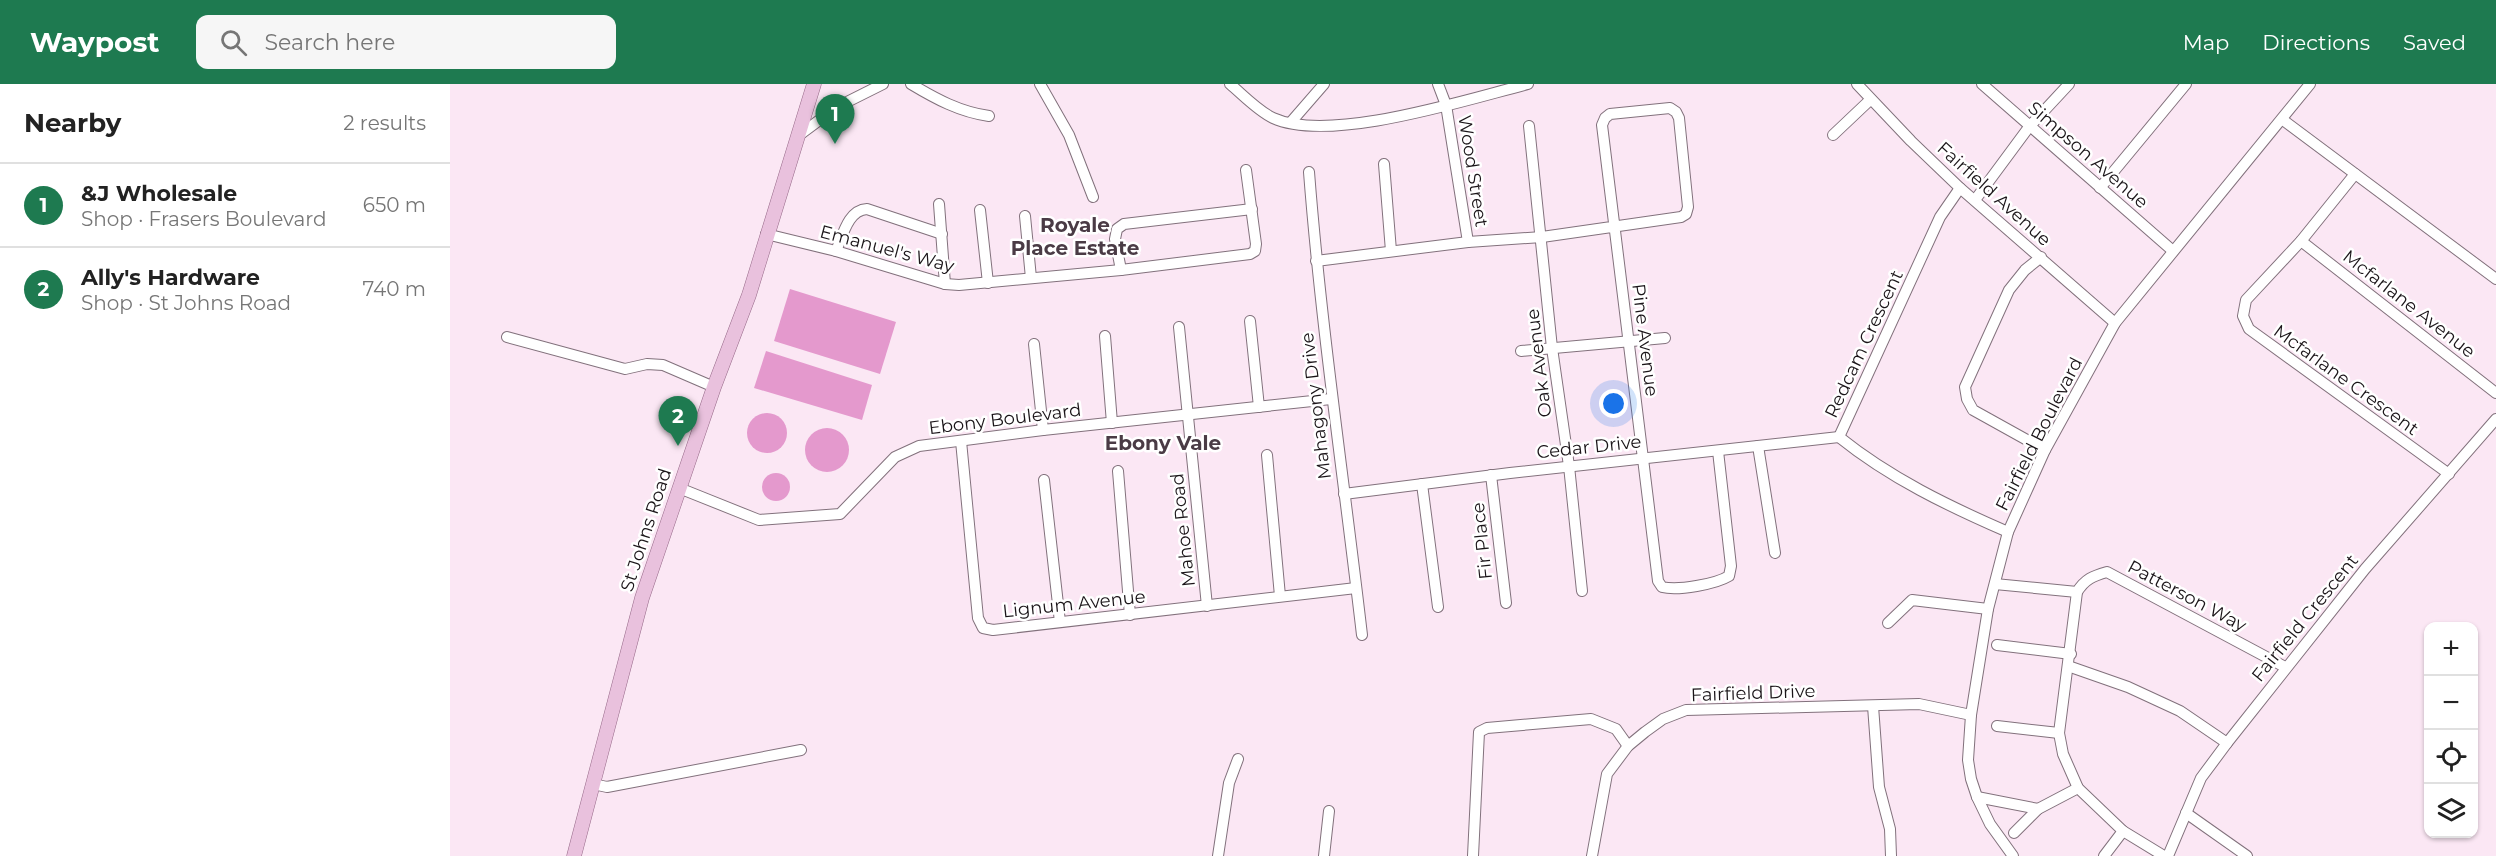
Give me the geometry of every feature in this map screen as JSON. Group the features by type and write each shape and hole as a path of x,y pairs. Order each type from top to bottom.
{"main road":[{"name":"St Johns Road","path":"574,856 642,598 714,387 749,294 814,84"}],"street":[{"path":"796,138 837,106 883,84"},
{"path":"911,84 970,114 989,116"},
{"path":"1040,84 1069,135 1093,197"},
{"path":"1230,84 1273,118 1324,126 1382,121 1528,84"},
{"path":"1291,122 1324,84"},
{"name":"Wood Street","path":"1438,84 1446,105 1468,242"},
{"name":"Fairfield Avenue","path":"1857,84 1870,100 1960,188 2115,323"},
{"name":"Simpson Avenue","path":"1982,84 2173,251"},
{"path":"1975,200 2029,127 2069,84"},
{"path":"2100,188 2186,84"},
{"name":"Fairfield Boulevard","path":"2013,856 1990,824 1977,797 1968,760 1971,715 1988,609 2008,532 2045,450 2115,323 2283,120 2310,84"},
{"path":"1833,135 1870,100"},
{"name":"Pine Avenue","path":"1613,226 1681,217 1686,214 1688,207 1679,118 1671,108 1610,114 1602,125 1613,226 1630,342 1642,458 1658,581 1662,588 1672,589 1722,580 1729,576 1731,567 1718,451"},
{"path":"2283,120 2496,279"},
{"name":"Oak Avenue","path":"1529,126 1552,348 1569,466 1582,591"},
{"path":"1384,164 1391,251"},
{"path":"1121,270 1115,239 1117,229 1124,224 1252,209 1246,170"},
{"name":"Mahagony Drive","path":"1309,171 1331,399 1362,635"},
{"path":"2301,241 2355,174"},
{"name":"Redcam Crescent","path":"1960,188 1940,217 1839,438 1871,463 1908,484 1956,510 2008,532"},
{"path":"939,204 945,284"},
{"path":"836,251 852,215 858,209 867,208 942,234"},
{"name":"Emanuel's Way","path":"766,234 836,251 945,284 959,285 1121,270 1250,254 1255,250 1256,244 1252,209"},
{"path":"980,210 988,283"},
{"path":"1025,216 1031,278"},
{"path":"1316,261 1468,242 1542,237 1613,226"},
{"name":"Mcfarlane Crescent","path":"2301,241 2246,300 2243,316 2250,329 2449,474"},
{"name":"Mcfarlane Avenue","path":"2301,241 2496,393"},
{"path":"2041,257 2025,270 2009,290 1965,387 1967,399 1973,410 2045,450"},
{"path":"1250,321 1259,406"},
{"name":"Mahoe Road","path":"1179,327 1207,606"},
{"path":"1105,336 1112,423"},
{"path":"507,337 625,369 647,364 663,364 714,387"},
{"path":"1521,351 1665,338"},
{"path":"1034,344 1043,430"},
{"name":"Ebony Boulevard","path":"679,488 759,520 840,514 896,457 919,446 1043,430 1331,399"},
{"name":"Fairfield Crescent","path":"2166,856 2200,778 2285,667 2365,569 2496,419"},
{"name":"Cedar Drive","path":"1344,494 1569,466 1839,438"},
{"name":"Lignum Avenue","path":"961,441 978,618 983,628 993,630 1356,588"},
{"path":"1758,446 1775,553"},
{"path":"1267,455 1280,596"},
{"path":"1118,471 1130,615"},
{"name":"Fir Place","path":"1491,475 1506,603"},
{"path":"1044,480 1060,622"},
{"path":"1422,484 1438,607"},
{"name":"Patterson Way","path":"2077,592 2092,576 2107,572 2285,667"},
{"path":"1995,585 2077,592 2059,733 2063,754 2078,788 2123,831 2166,856"},
{"path":"1888,624 1912,600 1988,609"},
{"path":"1997,645 2070,654"},
{"path":"2068,666 2128,687 2180,711 2227,743"},
{"name":"Fairfield Drive","path":"1592,856 1607,774 1629,746 1663,719 1686,710 1919,704 1971,715"},
{"path":"1873,706 1880,787 1890,829 1891,856"},
{"path":"1473,856 1479,732 1487,728 1591,719 1616,729 1629,746"},
{"path":"1997,726 2059,733"},
{"path":"593,784 607,787 801,750"},
{"path":"1218,856 1229,783 1238,759"},
{"path":"2014,833 2038,809 2078,788"},
{"path":"1977,797 2038,809"},
{"path":"1324,856 1329,811"},
{"path":"2186,813 2247,856"},
{"path":"2104,856 2123,831"}],"shaded area":[{"path":"790,289 896,322 880,374 774,341"},
{"path":"766,351 872,385 862,420 754,388"},
{"path":"767,413 775,414 781,419 786,425 786,441 781,447 775,452 767,453 759,452 753,447 748,441 747,433 748,425 753,419 759,414"},
{"path":"827,428 843,434 849,450 843,466 827,472 811,466 805,450 811,434"},
{"path":"776,473 786,477 790,487 786,497 776,501 766,497 762,487 766,477"}],"place":[{"name":"&J Wholesale","path":"835,144"},
{"name":"Ally's Hardware","path":"678,446"}],"district":[{"name":"Royale Place Estate","path":"1075,236"},
{"name":"Ebony Vale","path":"1163,443"}]}
